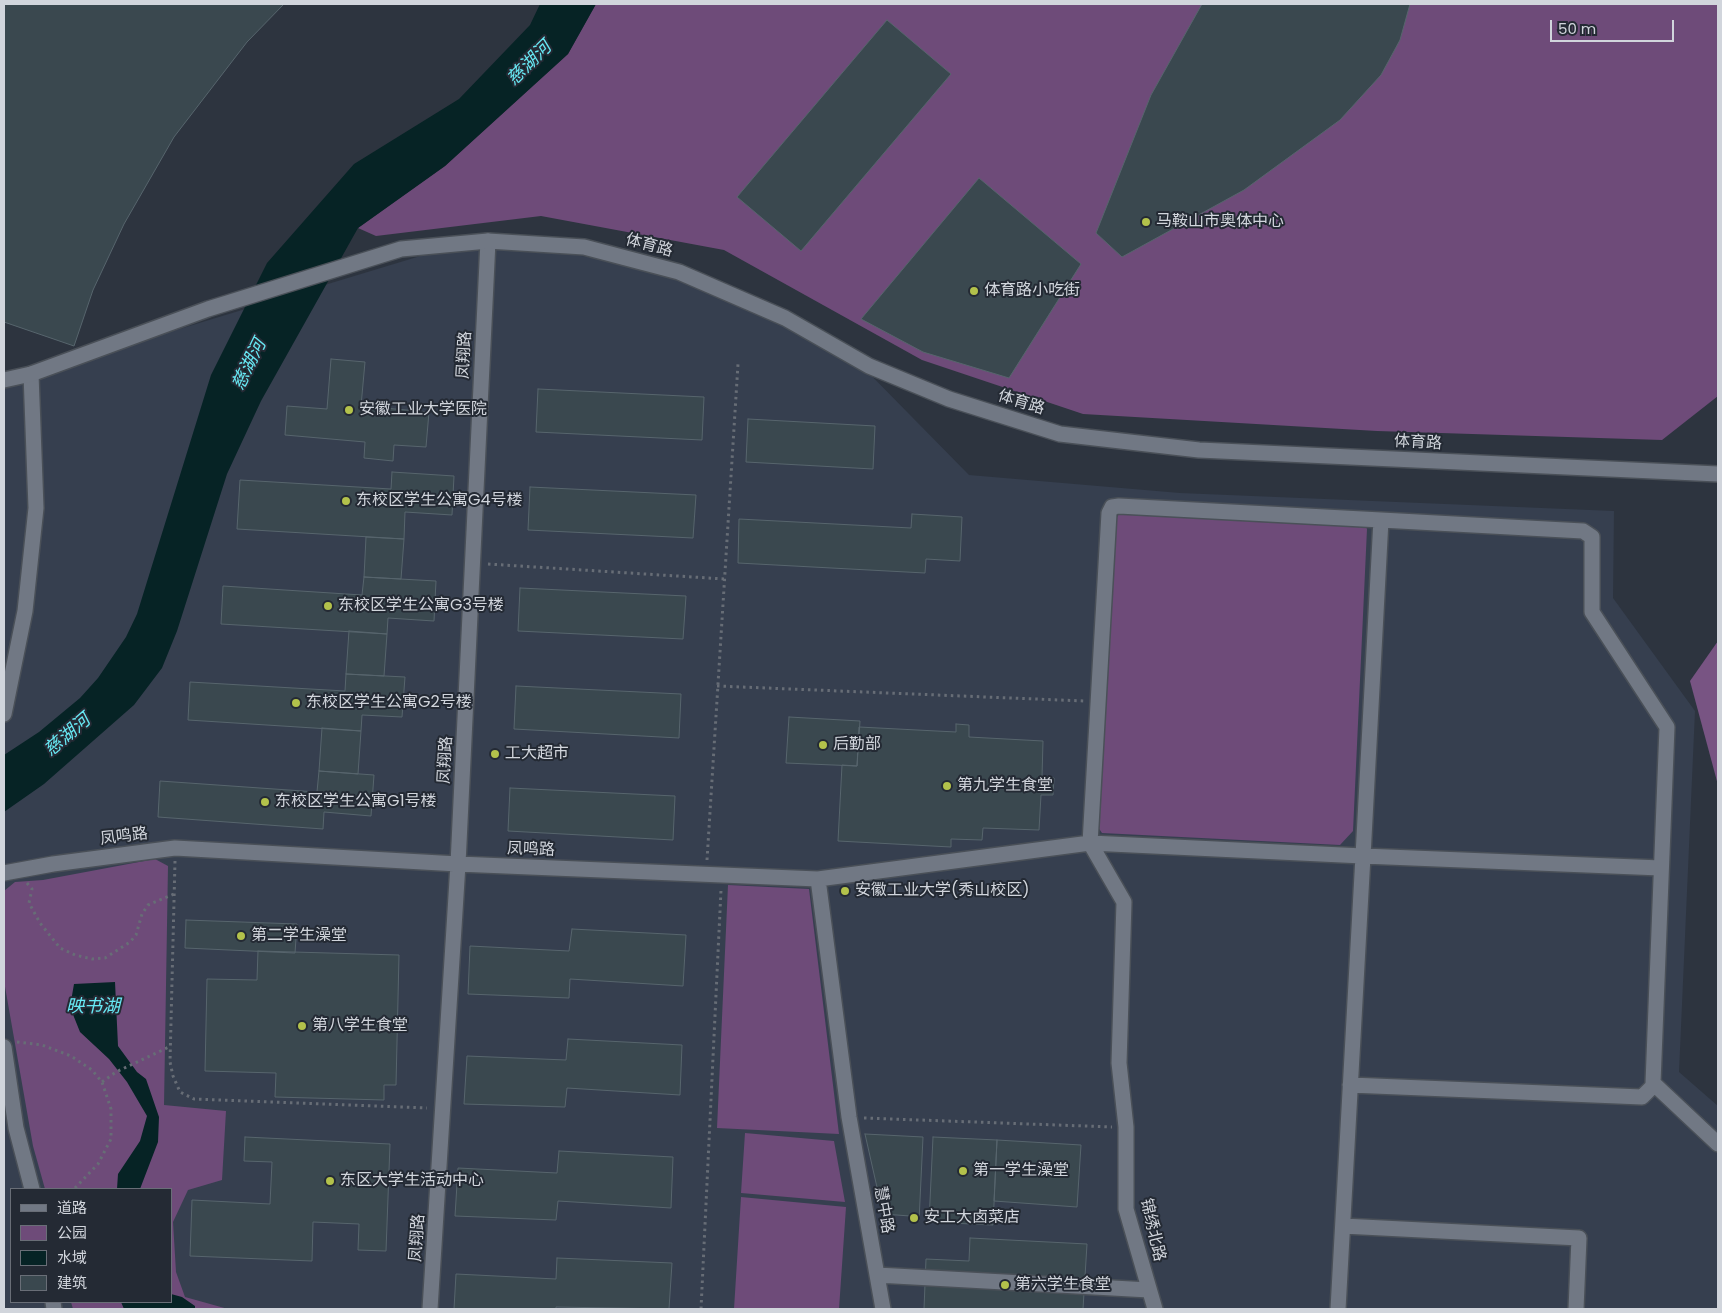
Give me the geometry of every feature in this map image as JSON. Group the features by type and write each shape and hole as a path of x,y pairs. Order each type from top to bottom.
{"street":[{"name":"体育路","path":"4,380 31,374 208,309 401,249 488,241 584,247 679,272 785,318 869,366 949,399 1060,434 1199,450 1718,474"},
{"name":"凤翔路","path":"430,1309 458,864 488,241"},
{"path":"4,714 25,611 36,508 31,374"},
{"path":"1090,843 1109,513 1112,507 1583,531 1592,537 1592,612 1666,727 1654,1085 1642,1097 1350,1085"},
{"path":"1338,1309 1381,520"},
{"name":"凤鸣路","path":"10,872 175,848 458,864 818,879 1090,843 1661,868"},
{"name":"锦绣北路","path":"1090,843 1124,902 1119,1063 1126,1127 1126,1209 1155,1309"},
{"path":"818,879 849,1117"},
{"path":"8,1045 16,1128 32,1188"},
{"path":"1654,1085 1718,1144"},
{"name":"慧中路","path":"849,1117 883,1309"},
{"path":"1343,1226 1579,1238 1576,1309"},
{"path":"877,1274 1149,1290"}],"path":[{"path":"700,1309 718,686 738,364"},
{"path":"473,564 724,579"},
{"path":"718,686 1098,702"},
{"path":"175,848 171,1046 173,1076 180,1092 194,1099 444,1109"},
{"path":"10,872 32,890 29,902 40,923 60,948 75,955 92,959 105,958 130,942 136,935 142,914 148,905 174,894"},
{"path":"8,1045 29,1042 59,1050 83,1062 102,1082 111,1109 111,1139 98,1164 75,1188"},
{"path":"102,1082 116,1072 171,1046"},
{"path":"849,1117 1126,1127"}],"shaded area":[{"name":"安徽工业大学(秀山校区)","path":"527,247 679,272 854,358 969,475 1180,493 1614,511 1613,598 1695,711 1679,1072 1718,1106 1718,1309 4,1309 4,377 31,374 427,254"},
{"path":"1718,641 1718,785 1690,681"}],"green space":[{"name":"马鞍山市奥体中心","path":"596,4 1718,4 1718,396 1662,440 1377,431 1083,414 922,360 724,250 541,216 376,236 358,228 445,166 568,54"},
{"path":"1120,512 1365,525 1367,529 1353,831 1340,845 1102,833 1098,827 1116,519"},
{"path":"155,859 168,866 164,1105 226,1111 222,1180 188,1190 173,1222 176,1272 185,1297 228,1309 73,1309 71,1303 172,1303 172,1188 45,1188 33,1146 4,981 4,891 15,882 43,880"},
{"path":"728,885 809,889 839,1134 717,1128"},
{"path":"745,1133 834,1141 845,1202 741,1193"},
{"path":"741,1197 846,1207 839,1309 734,1309"}],"water":[{"name":"慈湖河","path":"540,4 596,4 568,54 445,166 358,228 261,401 227,474 177,631 162,668 134,705 44,784 4,812 4,755 39,732 80,698 98,678 126,637 137,614 211,375 267,263 354,164 459,99 530,25"},
{"name":"映书湖","path":"115,982 118,1046 137,1072 146,1079 159,1117 158,1142 140,1188 117,1188 118,1174 140,1141 147,1116 127,1082 109,1059 80,1032 70,1007 74,984"},
{"path":"172,1294 182,1297 195,1306 195,1309 124,1309 121,1303 172,1303"}],"building":[{"path":"4,4 284,4 247,42 174,137 124,224 93,290 74,346 4,322"},
{"path":"1202,4 1410,4 1400,40 1381,75 1340,120 1244,190 1122,257 1096,233 1151,95"},
{"path":"887,20 951,74 801,251 737,197"},
{"name":"体育路小吃街","path":"979,178 1081,264 1009,378 923,352 861,319"},
{"name":"安徽工业大学医院","path":"331,359 365,362 361,406 429,412 426,447 394,445 393,461 364,458 365,442 285,435 287,406 327,409"},
{"path":"538,389 704,397 702,440 536,432"},
{"path":"748,419 875,426 873,469 746,462"},
{"name":"东校区学生公寓G4号楼","path":"392,472 454,476 452,515 405,512 404,539 237,529 240,480 391,489"},
{"path":"530,487 696,495 693,538 528,530"},
{"path":"912,514 962,517 960,561 926,559 925,573 738,563 739,519 911,528"},
{"path":"366,537 404,539 401,579 364,577"},
{"name":"东校区学生公寓G3号楼","path":"364,577 436,581 434,621 388,618 387,634 221,624 223,586 362,595"},
{"path":"520,588 686,596 683,639 518,631"},
{"path":"349,631 387,634 384,676 346,674"},
{"name":"东校区学生公寓G2号楼","path":"346,674 405,677 402,717 362,715 361,731 188,720 190,682 345,691"},
{"path":"516,686 681,694 679,738 514,729"},
{"name":"后勤部","path":"789,717 860,721 857,766 786,763"},
{"name":"第九学生食堂","path":"956,724 969,725 969,737 1043,741 1042,777 1054,778 1053,795 1041,795 1039,830 983,828 982,840 951,839 951,847 838,841 842,765 857,766 859,727 956,732"},
{"path":"322,728 361,731 358,774 319,771"},
{"name":"东校区学生公寓G1号楼","path":"319,771 374,775 371,816 324,812 323,829 158,817 160,781 317,792"},
{"path":"510,788 675,796 673,840 508,831"},
{"name":"第二学生澡堂","path":"186,920 297,924 295,953 185,948"},
{"path":"572,929 686,935 683,986 570,979 569,998 468,994 470,946 569,951"},
{"name":"第八学生食堂","path":"258,951 399,955 396,1085 384,1085 384,1100 275,1097 276,1073 205,1071 207,979 257,980"},
{"path":"568,1039 682,1045 680,1095 567,1088 565,1107 464,1104 467,1056 566,1060"},
{"path":"865,1134 923,1137 919,1221 910,1221 910,1216 883,1214"},
{"name":"东区大学生活动中心","path":"245,1137 390,1144 386,1251 358,1250 359,1224 313,1222 312,1261 190,1256 192,1200 270,1204 272,1162 244,1161"},
{"name":"第一学生澡堂","path":"933,1137 997,1140 993,1225 929,1222"},
{"path":"997,1140 1081,1145 1077,1207 994,1201"},
{"path":"559,1151 673,1157 671,1208 558,1201 556,1220 455,1216 458,1168 557,1173"},
{"name":"第六学生食堂","path":"970,1238 1087,1244 1083,1309 924,1309 926,1259 969,1261"},
{"path":"557,1258 672,1263 669,1309 556,1307 556,1309 454,1309 456,1274 556,1279"}],"place":[{"name":"马鞍山市奥体中心","path":"1146,222"},
{"name":"体育路小吃街","path":"974,291"},
{"name":"安徽工业大学医院","path":"349,410"},
{"name":"东校区学生公寓G4号楼","path":"346,501"},
{"name":"东校区学生公寓G3号楼","path":"328,606"},
{"name":"东校区学生公寓G2号楼","path":"296,703"},
{"name":"后勤部","path":"823,745"},
{"name":"工大超市","path":"495,754"},
{"name":"第九学生食堂","path":"947,786"},
{"name":"东校区学生公寓G1号楼","path":"265,802"},
{"name":"安徽工业大学(秀山校区)","path":"845,891"},
{"name":"第二学生澡堂","path":"241,936"},
{"name":"第八学生食堂","path":"302,1026"},
{"name":"第一学生澡堂","path":"963,1171"},
{"name":"东区大学生活动中心","path":"330,1181"},
{"name":"安工大卤菜店","path":"914,1218"},
{"name":"第六学生食堂","path":"1005,1285"}]}
